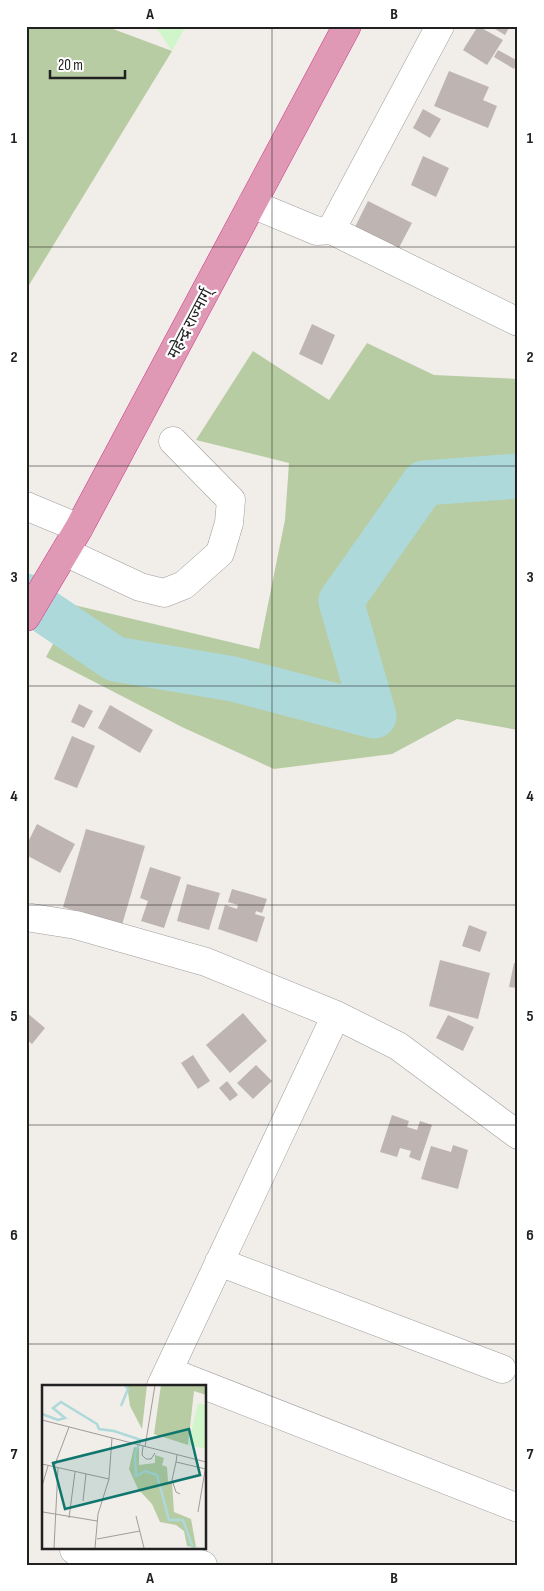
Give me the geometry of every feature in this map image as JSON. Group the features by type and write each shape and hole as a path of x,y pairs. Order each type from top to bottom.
{"highway":[{"name":"महेन्द्र राज्मार्ग्","path":"26,616 79,528 347,26"}],"street":[{"path":"331,230 440,26"},
{"path":"252,204 317,231 331,230 518,322"},
{"path":"60,561 164,593 184,586 220,553 229,523 231,500 173,442"},
{"path":"26,506 79,528"},
{"path":"26,917 76,926 206,962 336,1015 398,1046 518,1135"},
{"path":"180,1385 164,1379 336,1015"},
{"path":"219,1262 502,1369"},
{"path":"206,1394 518,1508"},
{"path":"72,1554 163,1552 203,1565"}],"green space":[{"path":"26,26 105,26 172,51 26,290"},
{"path":"155,26 186,26 172,51"},
{"path":"367,343 434,375 518,379 518,730 457,719 392,754 274,769 182,727 46,657 74,605 259,649 285,520 289,463 196,440 253,351 329,400"}],"building":[{"path":"478,26 503,40 487,65 463,50"},
{"path":"490,26 510,26 505,35"},
{"path":"498,50 518,61 514,69 494,57"},
{"path":"449,71 489,87 483,100 497,106 488,128 434,106"},
{"path":"423,109 441,119 430,138 413,128"},
{"path":"423,156 449,168 436,197 411,185"},
{"path":"368,201 412,223 394,257 351,235"},
{"path":"312,324 335,335 322,365 299,354"},
{"path":"79,704 93,711 84,728 71,722"},
{"path":"110,705 153,730 140,753 98,728"},
{"path":"72,736 95,746 77,788 54,779"},
{"path":"37,824 75,844 60,873 26,855 26,846"},
{"path":"86,829 145,846 122,925 63,907"},
{"path":"150,867 181,877 164,928 141,921 148,901 140,898"},
{"path":"187,884 220,893 209,930 177,921"},
{"path":"232,889 267,899 262,913 256,911 255,914 265,917 257,942 218,929 225,905 237,909 238,905 228,902"},
{"path":"469,925 487,932 480,952 462,946"},
{"path":"440,960 490,973 478,1019 429,1006"},
{"path":"514,963 518,964 518,988 509,987"},
{"path":"26,1012 45,1028 32,1044 26,1039"},
{"path":"243,1013 267,1041 230,1073 206,1045"},
{"path":"448,1015 474,1027 463,1051 436,1038"},
{"path":"193,1055 210,1081 198,1089 181,1063"},
{"path":"256,1065 272,1081 253,1099 237,1083"},
{"path":"227,1081 238,1095 230,1101 219,1088"},
{"path":"392,1115 409,1121 407,1127 417,1130 420,1121 432,1125 420,1161 409,1157 411,1151 400,1148 397,1157 380,1152"},
{"path":"453,1145 468,1150 458,1189 421,1179 431,1146 451,1152"}],"waterway":[{"path":"26,596 34,604 115,659 233,679 374,716 341,601 424,483 518,476"}]}
